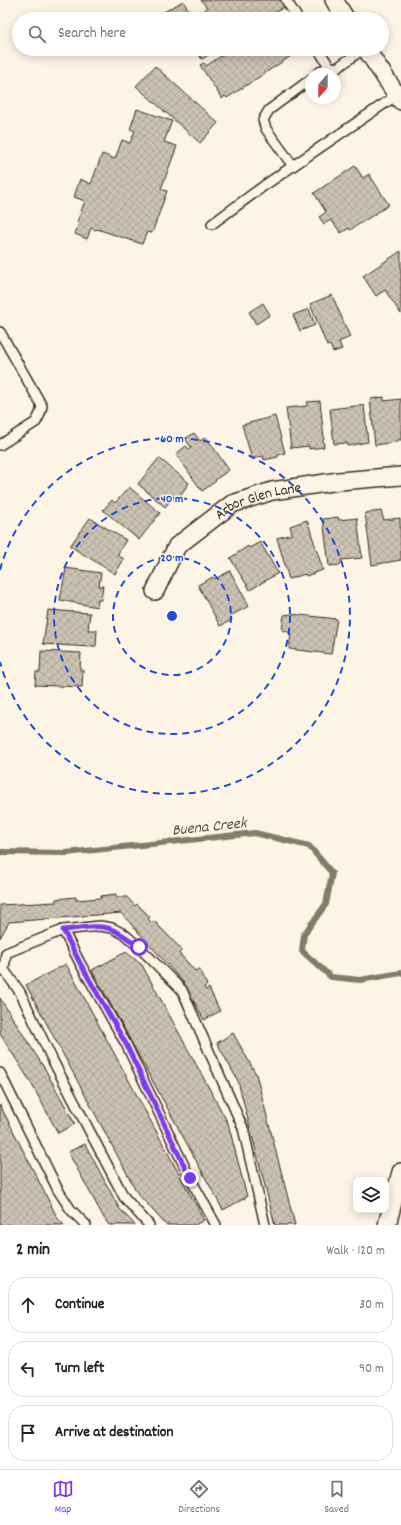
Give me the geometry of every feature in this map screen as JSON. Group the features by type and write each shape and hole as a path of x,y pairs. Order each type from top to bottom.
{"street":[{"path":"334,0 342,12"},
{"path":"371,56 399,98"},
{"name":"Arbor Glen Lane","path":"155,591 177,546 232,504 272,491 338,481 401,476"},
{"path":"387,1225 401,1172"}],"lane":[{"path":"286,0 294,12"},
{"path":"323,56 329,66 337,68 353,56"},
{"path":"293,166 266,129 263,120 269,110 305,83"},
{"path":"212,224 293,166 399,98"},
{"path":"0,332 42,406 36,422 0,445"},
{"path":"149,1225 124,1197 53,1061 20,992 4,970 6,953 63,930 100,926 112,928 124,934 139,947 182,990 243,1128 265,1225"},
{"path":"63,930 126,1044 190,1178 216,1225"},
{"path":"0,1073 58,1190 71,1210 86,1225"}],"building":[{"path":"201,0 285,0 288,5 276,12 201,12 207,8"},
{"path":"183,1 189,11 187,12 164,12"},
{"path":"200,56 207,56 202,59"},
{"path":"221,56 291,56 227,98 225,96 222,99 200,65 204,63 206,66"},
{"path":"155,66 218,123 200,143 136,86"},
{"path":"137,109 172,121 164,142 177,146 161,189 167,191 152,233 147,232 142,244 91,228 87,239 75,234 79,223 77,222 85,201 74,197 80,179 91,184 102,154 115,159 122,140 130,143 135,131 130,129"},
{"path":"355,166 363,178 369,174 389,205 350,230 349,228 341,233 331,220 324,224 319,217 326,212 314,193"},
{"path":"401,251 401,314 385,290 376,296 363,276"},
{"path":"332,295 350,337 339,342 342,349 333,352 330,345 327,346 310,304"},
{"path":"263,303 270,315 256,324 249,312"},
{"path":"309,309 315,325 300,331 293,315"},
{"path":"384,397 384,401 401,399 401,440 375,445 370,399"},
{"path":"320,401 324,447 309,449 309,446 291,448 286,408 307,406 307,402"},
{"path":"364,405 368,442 347,446 347,443 334,444 330,409"},
{"path":"275,416 285,453 278,455 278,457 264,460 263,456 252,459 242,425"},
{"path":"194,433 200,441 206,437 229,470 202,491 176,454 186,446 189,449 191,447 185,439"},
{"path":"159,458 189,483 176,501 172,498 165,507 138,484"},
{"path":"129,487 160,513 139,540 103,510 112,500 115,503"},
{"path":"381,511 384,520 400,518 401,560 372,565 365,513"},
{"path":"338,517 339,520 357,518 362,558 341,560 341,565 329,566 323,519"},
{"path":"90,518 126,540 117,555 124,559 115,574 70,546"},
{"path":"307,520 323,570 306,576 305,574 289,579 277,538 292,534 290,526"},
{"path":"260,542 278,573 250,590 230,558 248,546 249,548"},
{"path":"66,568 101,573 99,586 103,586 101,600 98,600 97,607 60,600"},
{"path":"230,571 249,606 230,616 232,620 220,626 198,585 213,577 215,579"},
{"path":"48,610 90,613 88,630 97,630 96,646 90,647 43,644"},
{"path":"291,614 337,619 331,654 289,649 291,633 282,630 284,615"},
{"path":"41,651 81,653 80,670 83,670 82,687 35,685 36,672 40,672"},
{"path":"116,894 116,897 127,897 135,906 137,904 150,917 148,919 152,923 154,921 182,950 179,953 195,971 199,969 207,985 204,987 206,990 209,988 220,1011 204,1020 184,983 121,913 9,922 0,938 0,905 56,902 56,899 76,897 76,900 101,898 101,896"},
{"path":"126,952 142,965 228,1123 247,1197 223,1210 92,970"},
{"path":"66,964 204,1220 195,1225 166,1225 138,1194 26,985"},
{"path":"0,998 45,1069 75,1124 58,1133 30,1081 0,1034"},
{"path":"233,1033 256,1074 295,1225 275,1225 238,1081 217,1043"},
{"path":"0,1105 58,1219 64,1225 0,1225"},
{"path":"85,1144 119,1208 135,1225 109,1225 104,1218 68,1152"}],"waterway":[{"name":"Buena Creek","path":"0,852 66,853 255,833 309,846 332,873 326,904 304,934 302,951 331,977 360,980 401,973"}],"route":[{"path":"139,947 124,934 112,928 100,926 63,930 126,1044 190,1178"}]}
